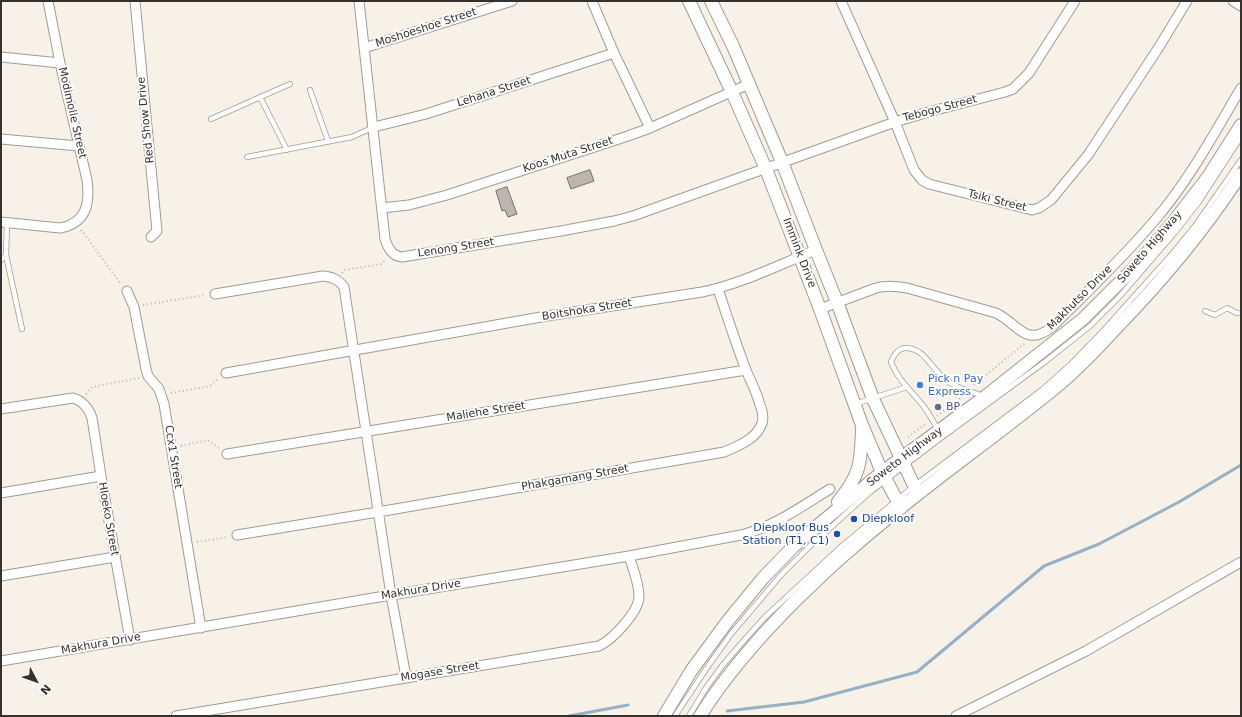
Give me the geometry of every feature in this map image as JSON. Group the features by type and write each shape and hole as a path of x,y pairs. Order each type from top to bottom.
{"main road":[{"name":"Immink Drive","path":"689,1 766,169 820,309 862,425 884,476 899,504"},
{"name":"Immink Drive","path":"711,1 749,84 782,162 837,302 872,399 916,490"},
{"name":"Soweto Highway","path":"664,716 691,671 728,622 763,578 793,547 816,527 903,462 939,431 986,396 1083,319 1134,268 1174,221 1204,182 1241,125"},
{"name":"Soweto Highway","path":"700,716 728,675 750,648 850,549 916,490 1058,386 1092,354 1137,307 1202,231 1240,177"},
{"path":"816,527 846,492 857,473 860,463 862,425"}],"street":[{"name":"Modimolle Street","path":"48,1 60,63 87,180 88,194 86,206 83,214 76,223"},
{"name":"Red Show Drive","path":"135,1 157,231 151,237"},
{"path":"359,1 374,127 385,239 393,254"},
{"name":"Moshoeshoe Street","path":"364,48 512,1"},
{"path":"592,1 614,53 650,128"},
{"name":"Tsiki Street","path":"841,1 895,122 914,170 922,180 929,184 1026,209 1039,208 1051,200 1088,155 1156,53 1187,1"},
{"path":"1234,1 1241,6"},
{"name":"Tebogo Street","path":"766,169 895,122 1013,89 1026,77 1038,62 1074,2"},
{"name":"Lehana Street","path":"374,127 433,112 614,53"},
{"path":"1,57 60,63"},
{"name":"Koos Muta Street","path":"382,208 409,205 447,195 650,128 749,84"},
{"name":"Makhutso Drive","path":"1033,336 1043,334 1052,328 1155,220 1178,189 1210,140 1241,88"},
{"path":"1,139 79,146"},
{"name":"Lenong Street","path":"393,254 397,257 407,257 614,221 633,216 766,169"},
{"path":"4,222 60,228 68,227 76,223"},
{"name":"Boitshoka Street","path":"226,373 525,320 718,289 816,250"},
{"path":"215,294 323,276 331,277 344,287 391,595 406,677"},
{"path":"820,309 884,286 894,286 907,288 996,313 1007,319 1023,333 1033,336"},
{"name":"Phakgamang Street","path":"237,535 724,452 744,443 756,434 762,422 763,416 760,402 746,370 718,289"},
{"name":"Ccx1 Street","path":"126,291 134,307 148,376 159,390 164,404 201,628"},
{"name":"Maliehe Street","path":"227,454 746,370"},
{"path":"1,409 67,398 73,398 80,402"},
{"name":"Hloeko Street","path":"80,402 87,407 92,418 130,640"},
{"path":"1,493 101,476"},
{"name":"Makhura Drive","path":"1,662 629,556 754,532 772,524 830,489"},
{"name":"Mogase Street","path":"176,716 599,646 606,642 629,618 639,598 629,556"},
{"path":"1,576 115,557"},
{"path":"956,716 1086,651 1241,562"}],"lane":[{"path":"211,120 290,84"},
{"path":"310,90 328,141"},
{"path":"260,98 287,150"},
{"path":"247,158 352,136 374,127"},
{"name":"Soweto Highway","path":"903,462 1046,361 1090,326 1120,296 1176,231 1198,203 1241,137"},
{"name":"Soweto Highway","path":"916,490 1042,390 1070,365 1103,331 1173,253 1195,226 1241,160"},
{"path":"4,222 6,255 22,329"},
{"path":"1,260 6,255"},
{"path":"1205,311 1215,315 1227,308 1237,313 1241,313"},
{"path":"939,431 922,404 893,368 891,362 893,356 903,348 911,348 919,352 943,378 954,385 986,396"},
{"path":"854,404 907,387"},
{"name":"Soweto Highway","path":"675,716 731,634 781,575 809,546 884,476"},
{"name":"Soweto Highway","path":"689,716 722,666 764,618 842,546 899,504"}],"path":[{"path":"76,223 126,291"},
{"path":"336,280 345,270 381,264 393,254"},
{"path":"134,307 215,294"},
{"path":"908,437 960,399 968,390 1033,336"},
{"path":"161,395 210,386 226,373"},
{"path":"80,402 92,387 148,376"},
{"path":"171,448 208,440 227,454"},
{"path":"187,544 237,535"}],"building":[{"path":"590,170 594,181 571,189 567,178"},
{"path":"507,187 517,214 508,217 505,210 502,211 496,191"}],"waterway":[{"path":"727,711 804,702 917,672 1044,566 1099,544 1179,502 1241,465"},
{"path":"569,716 628,705"}],"place":[{"name":"Pick n Pay Express","path":"920,385"},
{"name":"BP","path":"938,407"},
{"name":"Diepkloof","path":"854,519"},
{"name":"Diepkloof Bus Station (T1, C1)","path":"837,534"}]}
